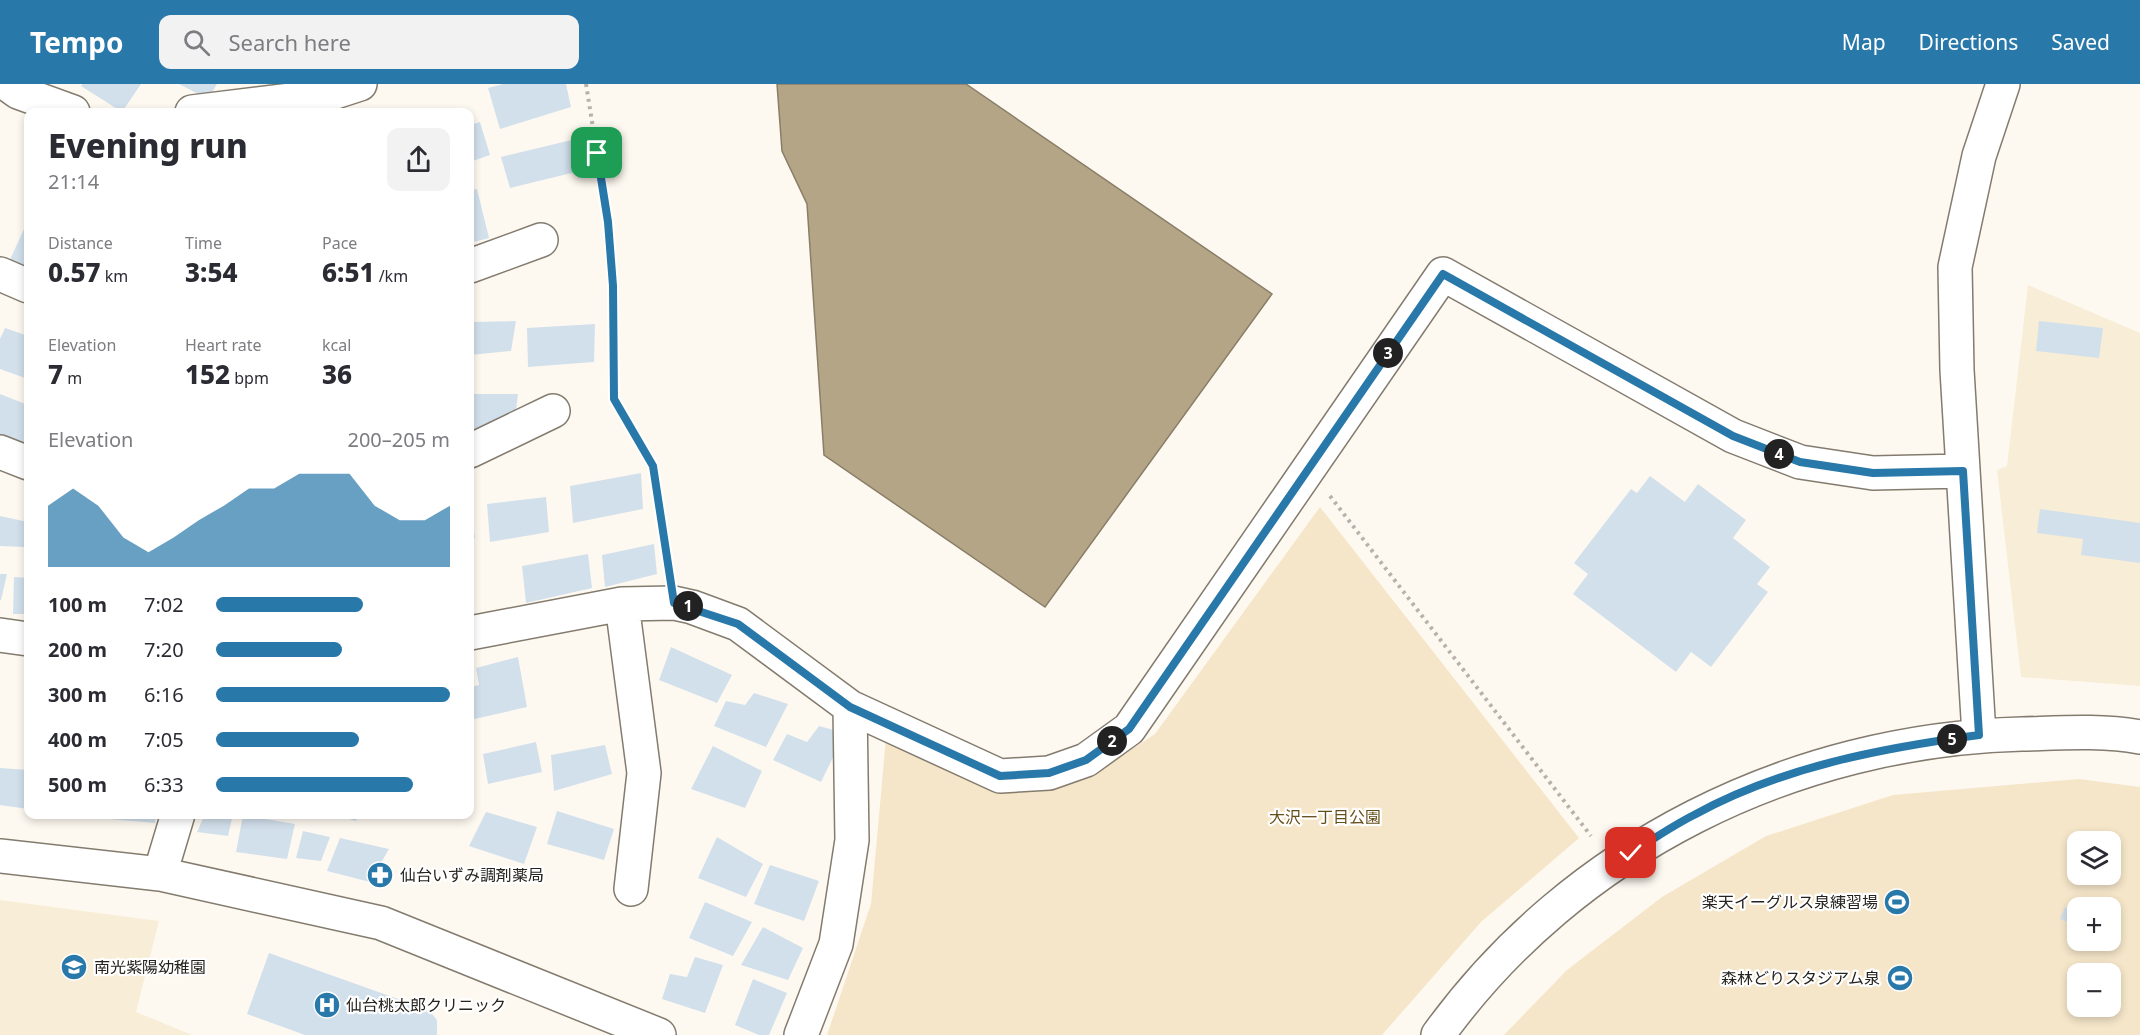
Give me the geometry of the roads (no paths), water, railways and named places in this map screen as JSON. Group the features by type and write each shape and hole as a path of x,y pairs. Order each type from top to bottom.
{"street":[{"path":"7,84 18,92 62,108"},
{"path":"211,108 248,100 323,96 360,84"},
{"path":"1979,735 1957,370 1955,267 1979,156 2003,84"},
{"path":"474,265 541,240"},
{"path":"0,274 24,284"},
{"path":"474,632 622,604 674,603 738,624 850,707 1000,776 1049,773 1086,760 1129,729 1443,274 1733,436 1800,462 1873,473 1963,471"},
{"path":"474,449 553,411"},
{"path":"0,452 24,461"},
{"path":"622,604 644,772 631,889"},
{"path":"0,635 24,638"},
{"path":"801,1035 836,944 852,840 850,707"},
{"path":"1438,1035 1463,1001 1511,948 1568,898 1631,853 1695,814 1768,783 1837,761 1907,745 1979,735 2050,733 2140,737"},
{"path":"160,874 176,819"},
{"path":"0,856 160,874 381,923 659,1035"}],"place":[{"name":"仙台いずみ調剤薬局","path":"380,875"},
{"name":"楽天イーグルス泉練習場","path":"1897,902"},
{"name":"南光紫陽幼稚園","path":"74,967"},
{"name":"森林どりスタジアム泉","path":"1900,978"},
{"name":"仙台桃太郎クリニック","path":"327,1005"}],"park label":[{"name":"大沢一丁目公園","path":"1325,817"}]}
